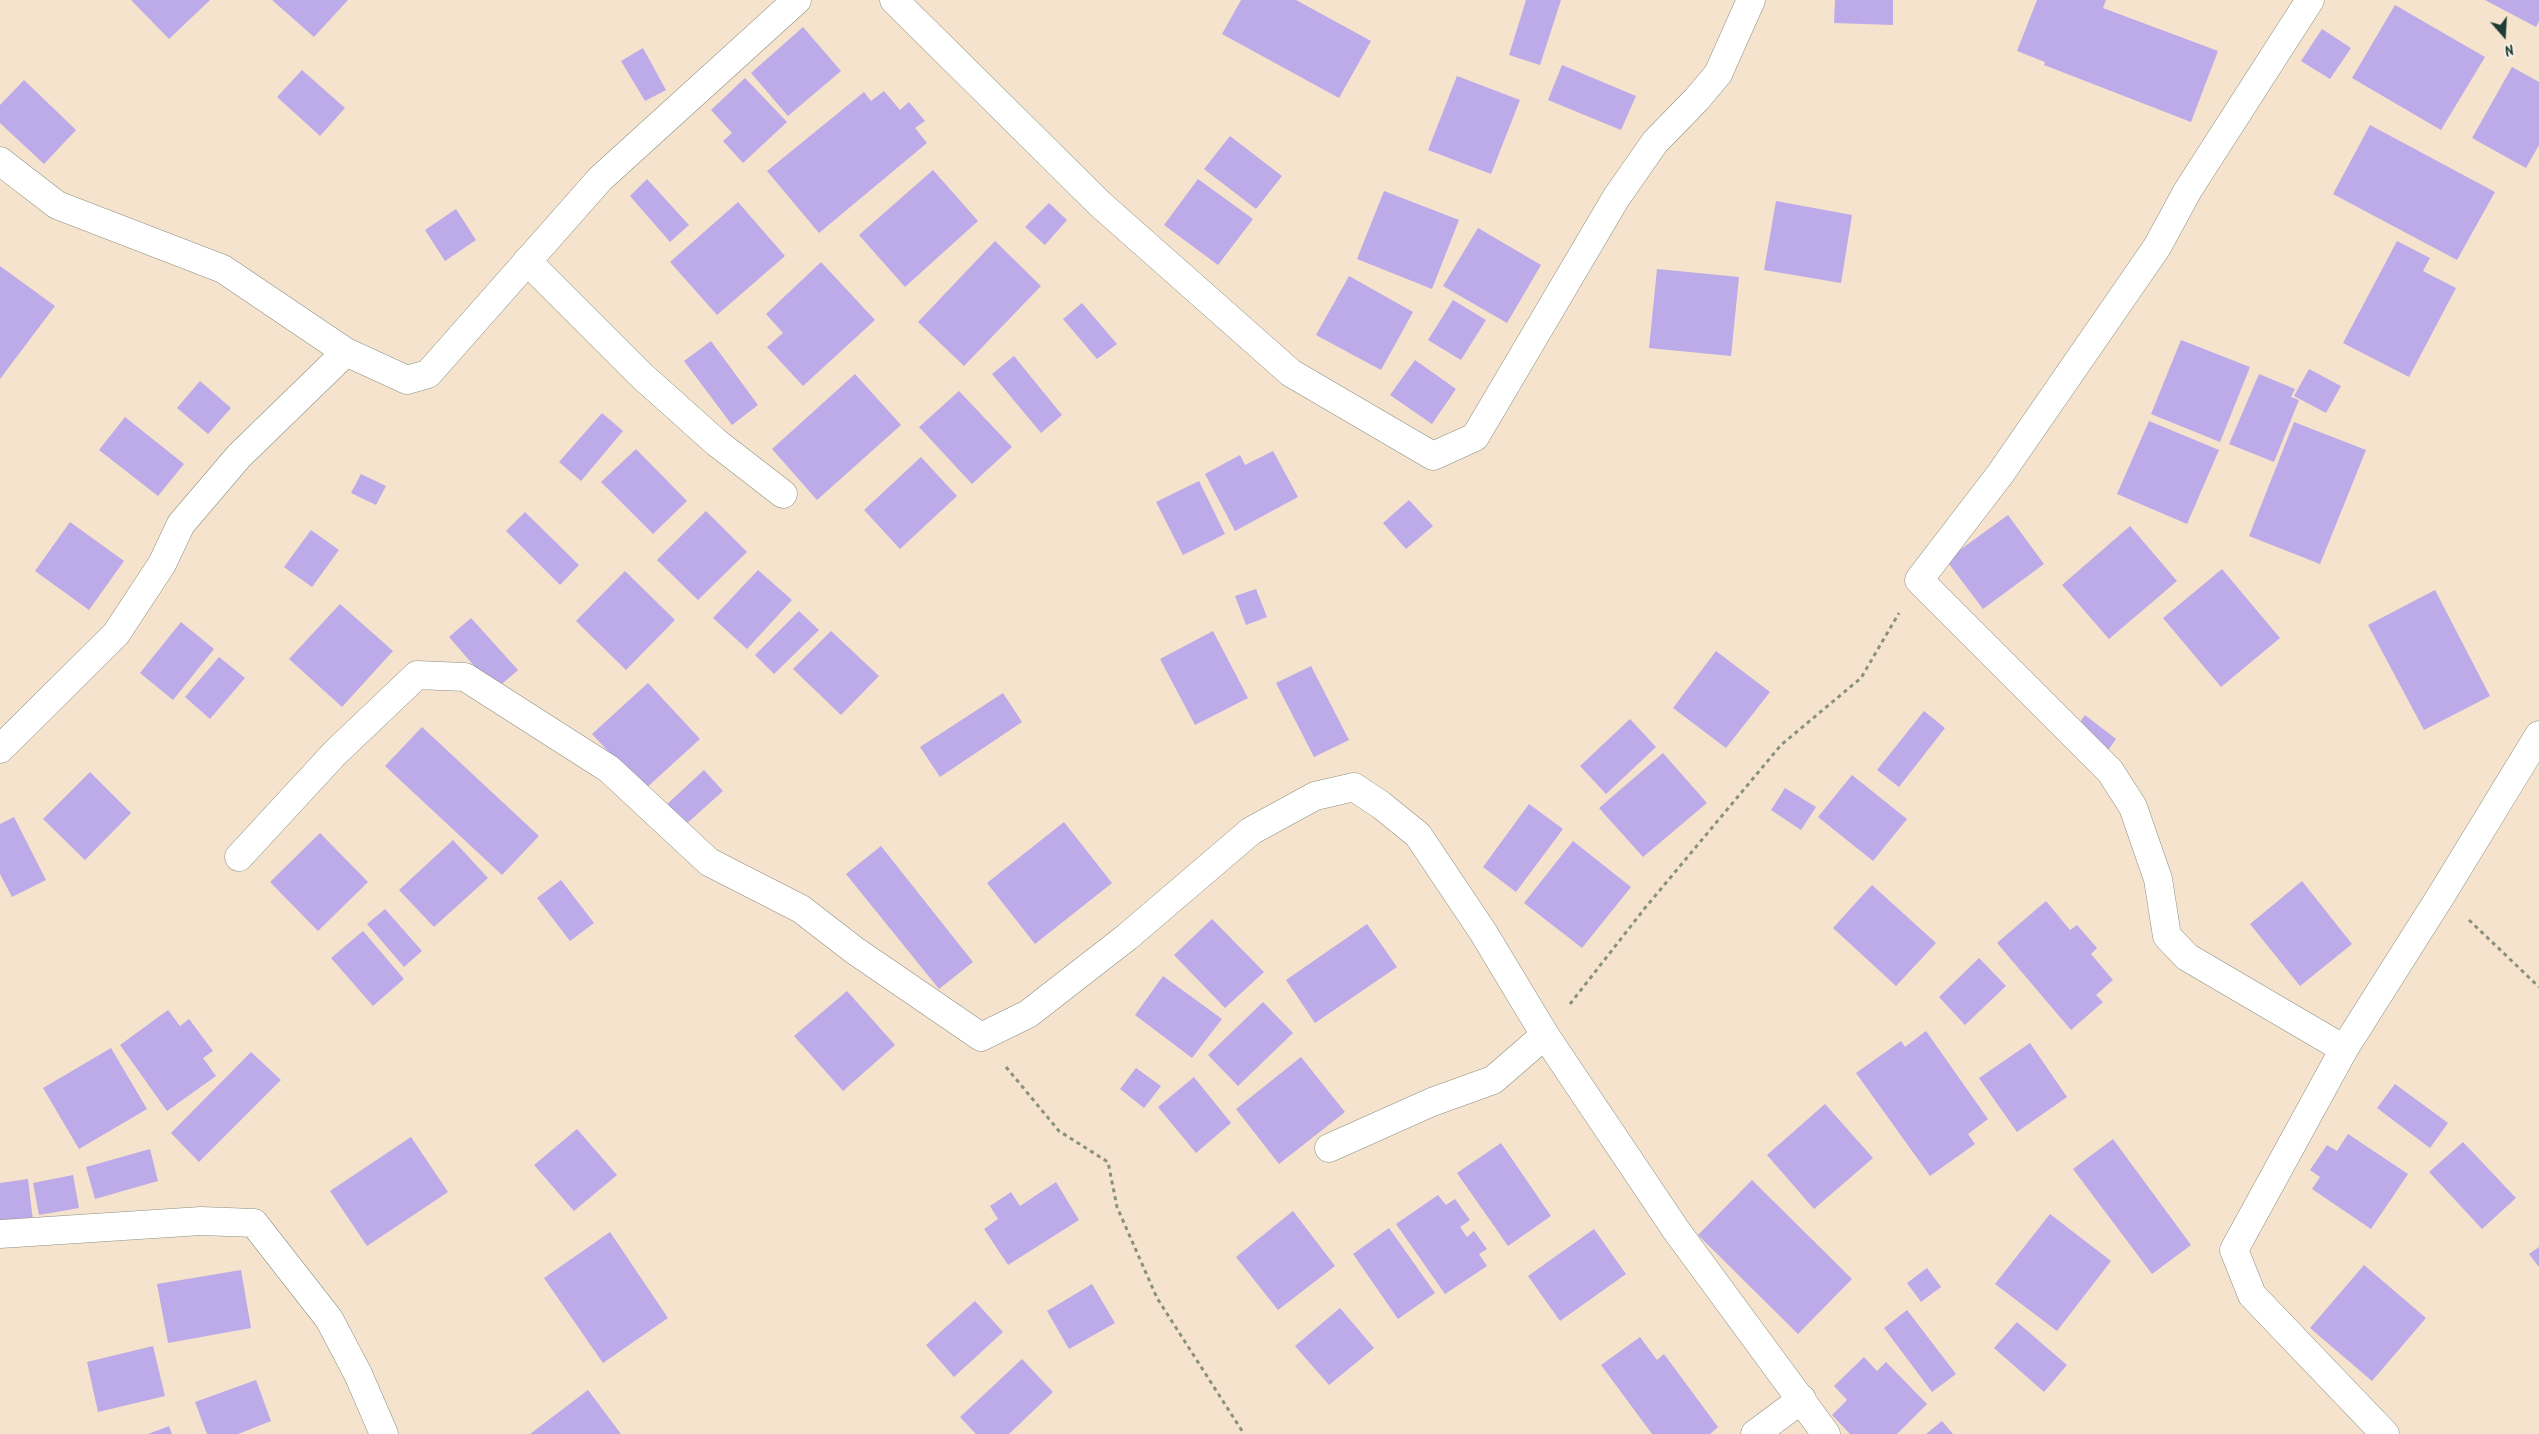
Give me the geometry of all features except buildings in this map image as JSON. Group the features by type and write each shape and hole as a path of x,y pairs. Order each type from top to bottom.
{"street":[{"path":"0,161 57,205 223,268 346,352 407,380 428,374 600,179 797,0"},
{"path":"894,0 1100,204 1291,373 1433,456 1474,437 1616,198 1655,142 1696,100 1718,74 1751,0"},
{"path":"2310,0 2188,190 2157,248 2001,473 1919,580 2110,771 2133,808 2155,870 2166,936 2187,958 2344,1049"},
{"path":"527,261 641,375 717,443 783,494"},
{"path":"0,749 116,634 162,564 181,524 239,456 346,352"},
{"path":"239,856 335,753 417,674 465,677 609,769 709,862 800,909 854,950 981,1037 1028,1014 1127,937 1250,831 1315,796 1354,786 1381,804 1418,835 1483,932 1545,1035 1676,1230 1826,1434"},
{"path":"2385,1434 2252,1295 2234,1250 2344,1049 2539,735"},
{"path":"1329,1148 1432,1102 1493,1080 1545,1035"},
{"path":"0,1234 202,1220 254,1223 329,1319 358,1374 384,1434"},
{"path":"1755,1434 1802,1399"}],"path":[{"path":"1545,1035 1645,908 1781,745 1861,678 1919,580"},
{"path":"2442,894 2539,987"},
{"path":"981,1037 1059,1130 1108,1162 1117,1206 1157,1298 1244,1434"}]}
